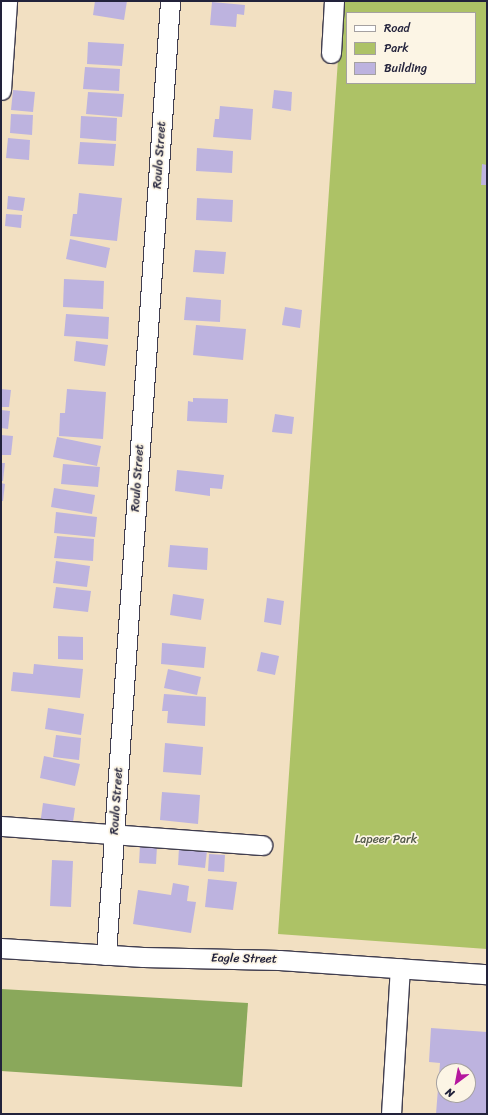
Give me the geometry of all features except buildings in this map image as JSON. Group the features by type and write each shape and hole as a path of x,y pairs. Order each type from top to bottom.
{"street":[{"path":"1,90 7,1"},
{"name":"Roulo Street","path":"106,955 170,1"},
{"path":"331,53 334,1"},
{"path":"1,826 262,845"},
{"name":"Eagle Street","path":"1,948 106,955 279,960 487,974"},
{"path":"391,1114 400,968"}],"green space":[{"name":"Lapeer Park","path":"342,1 487,1 487,949 278,934"},
{"path":"1,989 248,1003 242,1087 1,1071"}]}
